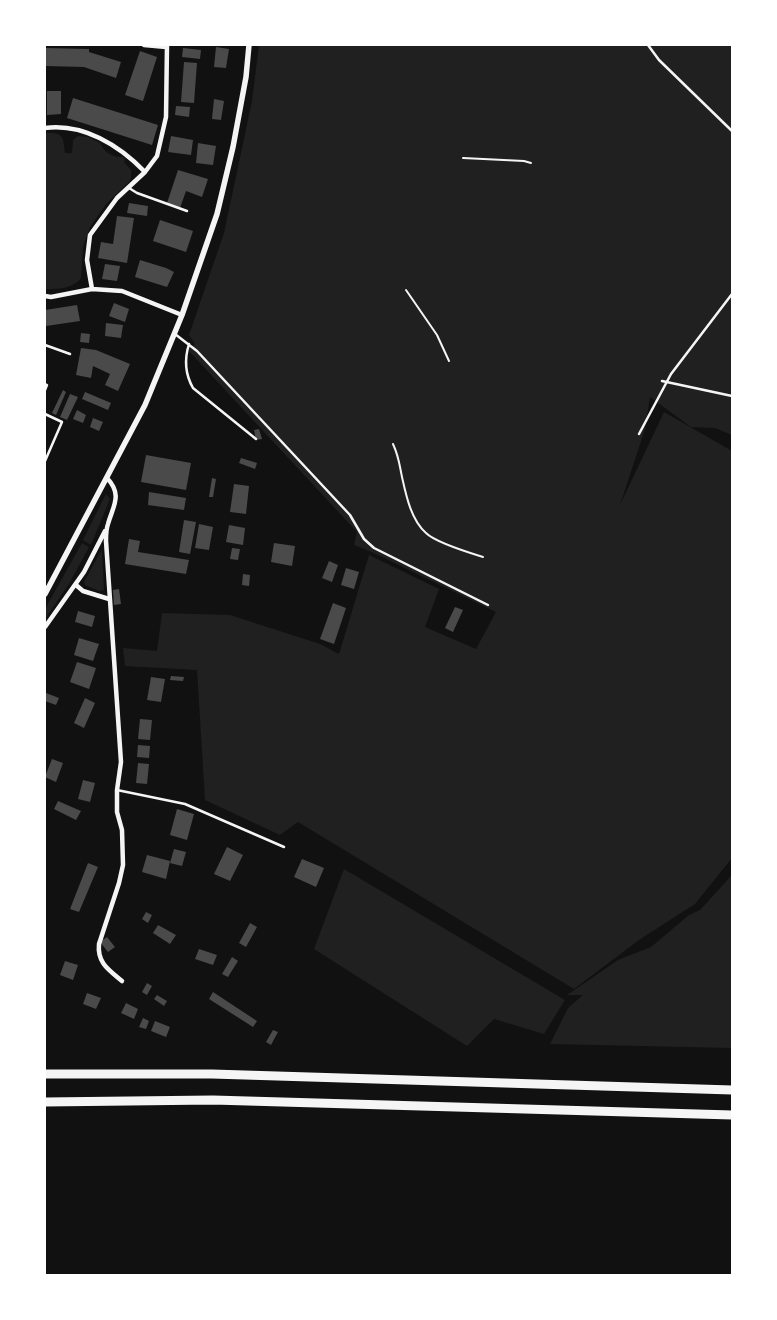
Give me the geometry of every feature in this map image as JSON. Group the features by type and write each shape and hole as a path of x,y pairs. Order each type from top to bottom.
{"highway":[{"path":"45,1074 222,1074 732,1090"},
{"path":"45,1102 222,1100 732,1115"}],"street":[{"path":"92,289 87,260 90,235 127,187 145,172 157,156 166,117 166,46 144,45"},
{"path":"45,594 145,405 175,334 217,214 231,157 246,77 249,45"},
{"path":"45,128 78,129 110,143 131,157 145,172"},
{"path":"45,296 51,297 92,289 122,291 182,315"},
{"path":"45,627 92,560 114,510 116,496 113,484 107,478"},
{"path":"107,526 109,599 121,762 117,790 117,812 122,830 123,865 120,883 98,953 104,964 122,981"},
{"path":"76,585 83,591 109,599"}],"lane":[{"path":"648,45 659,60 732,131"},
{"path":"127,187 137,194 187,211"},
{"path":"639,434 671,374 732,294"},
{"path":"175,334 197,351 350,515 364,539 374,548 488,605"},
{"path":"189,344 185,357 188,379 193,388 256,439"},
{"path":"45,345 70,354"},
{"path":"662,381 732,396"},
{"path":"45,384 47,385 45,390"},
{"path":"45,414 62,422 45,461"},
{"path":"117,790 185,804 284,848"}],"path":[{"path":"463,158 531,163"},
{"path":"406,290 436,335 449,361"},
{"path":"393,444 399,457 402,477 412,512 419,526 427,535 483,557"}],"shaded area":[{"path":"259,45 732,45 732,435 715,428 691,427 650,397 645,429 620,505 664,412 732,451 732,858 695,904 639,940 574,989 298,822 280,835 205,800 197,670 125,666 123,648 157,651 162,613 230,615 320,644 339,654 369,555 439,589 425,627 476,649 496,612 354,545 357,532 188,350 195,344 189,335 224,233 252,101"},
{"path":"45,133 56,133 63,139 65,153 72,153 73,140 78,136 88,137 100,143 109,154 123,157 125,159 124,162 131,170 129,182 107,203 90,227 83,247 81,278 70,286 55,289 45,289"},
{"path":"106,494 110,499 91,545 83,540"},
{"path":"82,543 89,547 69,584 45,619 45,609"},
{"path":"102,549 104,590 99,591 85,585 84,582"},
{"path":"344,869 565,1000 544,1034 494,1019 467,1046 314,949"},
{"path":"732,875 732,1048 550,1044 568,1008 583,995 567,995 618,960 651,947 689,915 700,910"}],"building":[{"path":"216,47 229,49 226,68 214,67"},
{"path":"45,48 89,49 89,52 121,62 116,78 84,67 45,66"},
{"path":"183,48 201,50 200,59 182,57"},
{"path":"140,51 157,57 143,101 125,95"},
{"path":"184,62 197,63 194,103 181,102"},
{"path":"47,91 61,91 61,114 47,115"},
{"path":"73,98 158,125 152,145 67,118"},
{"path":"214,99 224,101 221,120 212,119"},
{"path":"176,106 190,107 189,117 175,115"},
{"path":"171,136 193,140 191,155 168,152"},
{"path":"198,143 216,146 213,165 196,163"},
{"path":"178,170 208,179 202,197 186,191 180,208 167,203"},
{"path":"129,203 148,206 147,216 127,213"},
{"path":"117,216 134,218 127,263 98,258 101,242 113,244"},
{"path":"160,220 193,231 186,252 153,241"},
{"path":"140,260 174,272 167,287 135,277"},
{"path":"105,264 120,266 117,281 102,279"},
{"path":"114,303 129,309 125,322 109,316"},
{"path":"77,305 80,321 46,326 45,310"},
{"path":"106,323 123,325 121,338 105,336"},
{"path":"81,333 90,334 89,343 80,342"},
{"path":"81,348 96,350 130,364 118,391 105,385 110,374 93,366 91,378 76,375"},
{"path":"63,390 66,392 56,415 52,413"},
{"path":"85,392 111,403 108,410 82,399"},
{"path":"70,394 78,397 67,420 60,417"},
{"path":"77,410 86,415 83,423 73,419"},
{"path":"93,418 103,422 99,431 90,427"},
{"path":"259,429 262,439 256,440 254,430"},
{"path":"146,455 191,463 186,490 141,482"},
{"path":"241,458 257,463 255,469 239,463"},
{"path":"212,478 216,479 213,497 209,497"},
{"path":"234,484 249,486 246,514 230,512"},
{"path":"149,492 186,498 184,510 148,505"},
{"path":"184,520 196,522 190,554 179,552"},
{"path":"199,524 213,527 209,550 195,548"},
{"path":"229,525 245,528 243,545 226,542"},
{"path":"129,539 140,541 138,552 189,560 186,574 125,564"},
{"path":"274,543 295,546 292,566 271,562"},
{"path":"232,548 240,549 238,560 230,559"},
{"path":"329,561 338,565 332,582 322,578"},
{"path":"346,568 359,572 354,589 341,585"},
{"path":"243,574 250,575 249,586 242,585"},
{"path":"119,589 121,604 114,605 113,590"},
{"path":"333,603 346,608 334,644 320,639"},
{"path":"455,607 463,610 453,632 445,628"},
{"path":"78,611 95,616 92,627 75,622"},
{"path":"79,638 99,644 93,661 74,655"},
{"path":"77,662 96,668 89,689 70,682"},
{"path":"171,676 184,677 183,681 170,680"},
{"path":"151,677 165,679 161,702 147,700"},
{"path":"46,693 59,698 56,705 45,701"},
{"path":"85,698 95,703 84,728 74,723"},
{"path":"140,719 152,720 150,740 138,739"},
{"path":"138,745 150,746 149,758 137,757"},
{"path":"52,759 63,763 56,782 45,777"},
{"path":"138,763 149,764 147,784 136,783"},
{"path":"83,780 95,783 90,802 78,799"},
{"path":"58,801 81,811 76,820 54,809"},
{"path":"177,809 194,814 187,840 170,835"},
{"path":"227,847 243,855 230,881 214,874"},
{"path":"174,849 186,852 182,866 170,863"},
{"path":"147,855 170,861 166,879 142,872"},
{"path":"302,859 324,868 316,887 294,877"},
{"path":"88,863 98,867 79,912 70,909"},
{"path":"146,912 152,915 148,923 142,919"},
{"path":"250,923 257,927 246,947 239,943"},
{"path":"158,925 176,935 170,944 153,933"},
{"path":"107,937 115,947 108,952 100,942"},
{"path":"199,949 217,955 213,965 195,959"},
{"path":"232,957 238,961 228,977 222,974"},
{"path":"65,961 78,965 73,980 60,975"},
{"path":"147,983 152,986 147,995 142,992"},
{"path":"213,992 257,1021 253,1027 209,999"},
{"path":"87,993 101,998 96,1009 83,1004"},
{"path":"157,995 167,1001 164,1006 154,999"},
{"path":"126,1003 138,1009 134,1019 121,1013"},
{"path":"143,1018 149,1021 146,1029 139,1027"},
{"path":"155,1021 170,1027 166,1037 151,1031"},
{"path":"273,1030 278,1032 271,1045 266,1042"}]}
